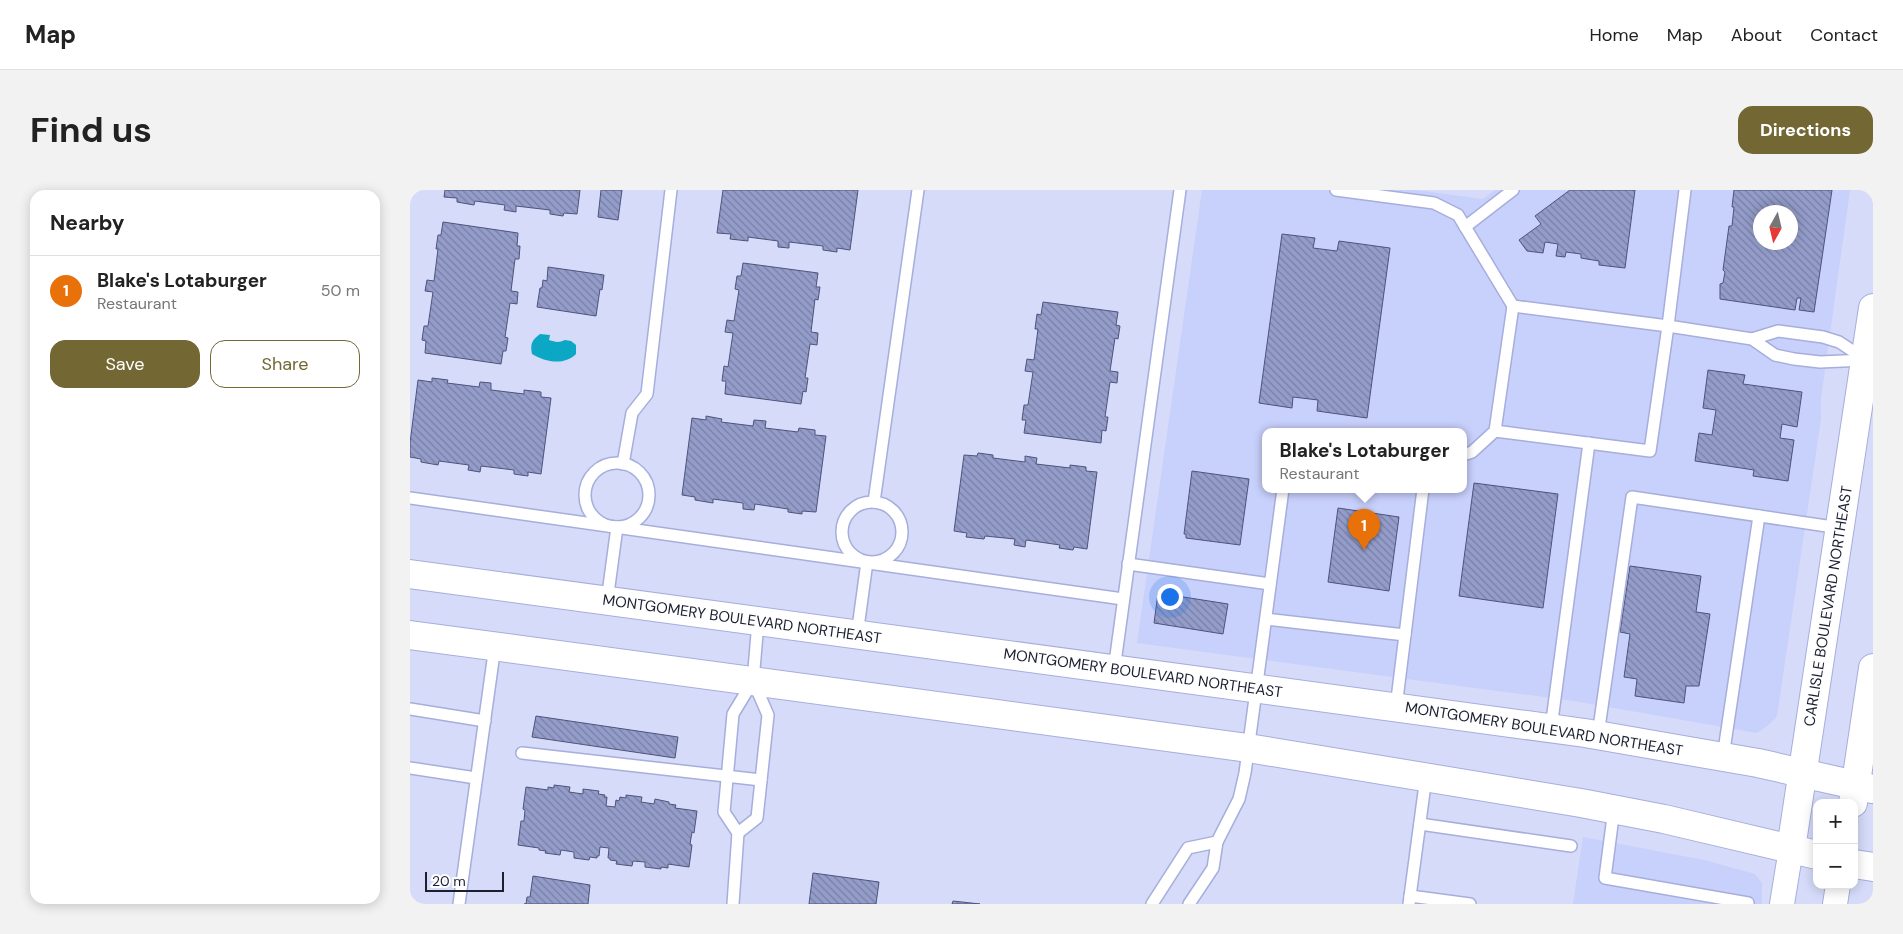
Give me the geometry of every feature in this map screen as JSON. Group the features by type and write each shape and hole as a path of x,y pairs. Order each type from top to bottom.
{"main road":[{"name":"CARLISLE BOULEVARD NORTHEAST","path":"1804,852 1802,774 1840,528 1870,361 1873,308"},
{"name":"MONTGOMERY BOULEVARD NORTHEAST","path":"410,574 1598,735 1723,757 1802,774 1860,792"},
{"path":"410,635 1248,748 1614,809 1804,852"},
{"path":"1860,792 1873,668"},
{"path":"1858,865 1873,867"}],"street":[{"name":"CARLISLE BOULEVARD NORTHEAST","path":"1782,904 1804,852"},
{"path":"1835,904 1837,889"}],"lane":[{"path":"623,464 632,413 647,394 671,190"},
{"path":"874,502 918,190"},
{"path":"1114,670 1180,190"},
{"path":"1336,190 1434,203 1458,215 1513,306 1494,431 1472,452 1467,454"},
{"path":"1465,227 1513,190"},
{"path":"1494,431 1650,450 1685,190"},
{"path":"1513,306 1752,339 1775,356 1820,362 1870,361"},
{"path":"1752,339 1778,330 1823,337 1839,342 1870,361"},
{"path":"1551,728 1589,443"},
{"path":"612,464 623,464 633,468 646,483 648,504 636,520 627,525 617,527 606,526 597,521 590,513 586,503 585,492 591,478 602,467 612,464"},
{"path":"1189,904 1213,868 1217,842 1239,799 1248,748 1282,493"},
{"path":"1396,707 1422,493"},
{"path":"1598,735 1632,497 1840,528"},
{"path":"410,498 1123,599"},
{"path":"874,502 892,509 898,517 902,535 894,553 886,559 877,562 867,562 858,559 849,552 844,544 843,524 847,514 854,508 864,503 874,502"},
{"path":"1723,757 1758,516"},
{"path":"608,601 617,527"},
{"path":"857,635 867,562"},
{"path":"1128,564 1270,584"},
{"path":"1266,618 1404,634"},
{"path":"732,904 738,833 724,812 733,714 753,681 758,622"},
{"path":"459,904 495,646"},
{"path":"738,833 757,818 768,715 753,681"},
{"path":"410,710 484,721"},
{"path":"522,753 761,780"},
{"path":"410,768 476,778"},
{"path":"1426,777 1410,900 1470,904"},
{"path":"1614,809 1605,878 1748,904"},
{"path":"1420,824 1571,846"},
{"path":"1152,904 1188,848 1217,842"}],"shaded area":[{"path":"1202,190 1415,190 1483,199 1495,190 1850,190 1821,398 1821,419 1777,716 1770,724 1757,733 1574,701 1137,643"},
{"path":"540,334 550,335 549,340 553,341 571,341 576,345 576,354 566,360 554,362 532,354 532,342"},
{"path":"1583,837 1704,860 1755,874 1762,883 1762,904 1573,904"}],"building":[{"path":"445,190 580,190 577,214 564,213 563,216 550,214 550,210 516,206 516,212 504,210 505,205 475,201 474,205 457,202 457,198 444,197"},
{"path":"601,190 622,190 618,220 598,217"},
{"path":"723,190 858,190 850,250 837,248 837,252 823,250 823,246 789,242 789,248 778,247 778,241 748,237 748,241 730,239 731,234 717,233"},
{"path":"1570,190 1635,190 1625,268 1599,265 1599,261 1581,258 1581,254 1566,252 1565,257 1556,256 1558,244 1545,242 1543,253 1527,251 1519,240 1541,224 1535,216"},
{"path":"1734,190 1832,190 1814,312 1799,310 1801,298 1797,298 1795,310 1720,299 1720,284 1723,283 1725,272 1723,270 1729,226 1732,226 1734,207 1732,207"},
{"path":"443,222 518,233 519,259 515,259 511,291 518,292 517,304 510,303 505,337 508,338 501,364 425,353 426,341 422,340 424,326 428,326 433,292 425,291 427,280 434,281 438,235 441,235"},
{"path":"1282,234 1315,238 1313,248 1337,251 1339,241 1390,248 1367,418 1317,411 1318,400 1293,397 1292,408 1259,403"},
{"path":"743,263 818,273 816,287 820,287 818,300 815,299 811,332 818,333 817,345 810,344 805,378 808,378 806,392 803,391 801,404 725,394 726,381 722,381 724,366 728,367 733,333 725,332 727,320 734,321 739,290 735,289 737,276 741,276"},
{"path":"548,267 604,275 596,316 537,307 543,280 547,281"},
{"path":"1043,302 1118,312 1116,325 1120,326 1118,339 1115,338 1110,371 1118,372 1117,383 1110,382 1105,417 1108,417 1106,431 1102,430 1101,443 1024,433 1026,420 1022,420 1024,405 1028,405 1033,372 1025,371 1027,359 1034,360 1038,329 1035,329 1037,314 1041,315"},
{"path":"1708,370 1745,375 1743,384 1802,392 1797,427 1782,424 1780,438 1794,440 1788,481 1753,476 1754,470 1695,461 1699,433 1712,435 1716,410 1703,408"},
{"path":"432,378 448,380 447,383 479,387 480,382 491,383 491,390 524,394 524,390 541,392 541,397 551,398 541,474 528,472 528,476 514,474 514,470 481,466 480,472 468,470 469,465 439,461 438,465 421,462 421,459 410,457 418,380 432,382"},
{"path":"706,416 722,419 721,422 753,426 754,420 766,421 765,428 798,432 799,428 815,430 815,435 826,436 816,512 802,511 802,514 788,512 788,509 755,504 754,510 743,509 743,503 713,499 713,503 695,500 695,497 682,495 692,418 706,420"},
{"path":"978,453 993,455 993,458 1025,462 1025,456 1037,458 1036,464 1070,468 1070,465 1086,467 1086,471 1097,472 1087,549 1074,547 1073,550 1059,548 1060,545 1026,540 1025,547 1014,545 1015,539 985,536 984,539 966,537 967,533 954,531 964,455 977,456"},
{"path":"1192,471 1249,479 1240,545 1186,538 1186,534 1184,534"},
{"path":"1474,483 1558,494 1543,608 1459,596"},
{"path":"1338,508 1399,517 1389,591 1328,582"},
{"path":"1630,566 1701,576 1696,612 1710,614 1699,686 1686,686 1684,703 1635,696 1637,679 1624,677 1630,634 1620,632"},
{"path":"1158,593 1228,604 1223,634 1154,623"},
{"path":"536,716 678,737 675,758 532,737"},
{"path":"554,785 570,787 569,792 583,794 583,789 599,791 598,794 607,797 606,806 615,807 616,800 619,801 620,797 626,798 626,795 642,797 641,802 654,804 655,799 676,805 675,808 697,811 694,833 692,832 690,844 692,845 689,867 668,864 668,868 661,867 661,869 645,867 645,862 633,861 632,866 616,864 617,861 608,858 609,848 600,847 599,856 597,858 590,857 589,860 574,858 574,852 561,850 560,855 545,853 546,851 539,850 539,848 518,845 521,821 524,821 525,810 523,809 526,787 548,790 548,787 554,788"},
{"path":"813,873 879,882 876,904 809,904"},
{"path":"533,876 590,885 588,904 526,904 527,897 530,897"},
{"path":"953,901 980,904 952,904"}],"place":[{"name":"Blake's Lotaburger","path":"1364,550"}]}
